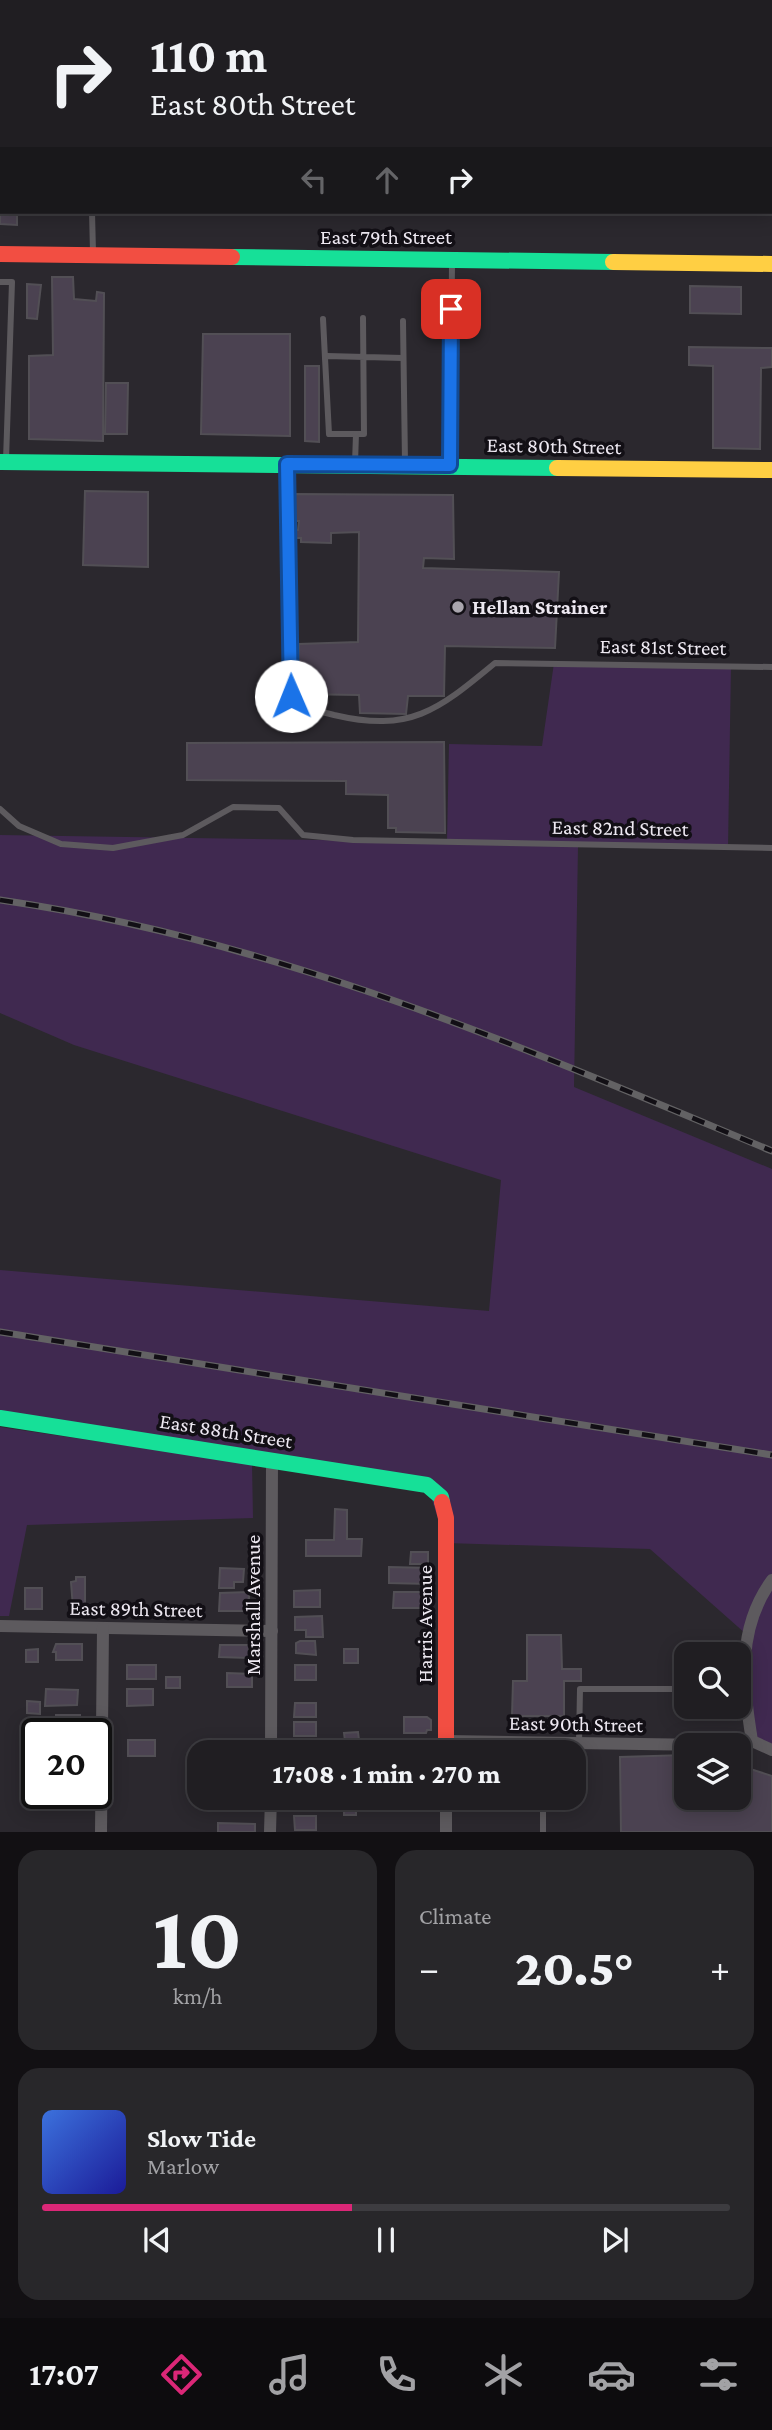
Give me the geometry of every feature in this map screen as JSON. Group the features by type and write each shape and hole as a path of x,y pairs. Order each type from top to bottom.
{"street":[{"name":"East 79th Street","path":"0,254 772,264"},
{"name":"East 80th Street","path":"3,462 772,470"},
{"name":"East 88th Street","path":"0,1418 427,1485 441,1497"},
{"name":"Marshall Avenue","path":"271,1740 272,1459"},
{"name":"Harris Avenue","path":"441,1497 446,1518 446,1740"},
{"path":"772,1580 755,1606 746,1634 745,1697 752,1741 772,1750"},
{"name":"East 89th Street","path":"0,1626 272,1631"},
{"path":"101,1832 103,1628"},
{"name":"East 90th Street","path":"586,1743 674,1744"},
{"path":"271,1810 271,1832"},
{"path":"446,1810 446,1832"}],"lane":[{"path":"92,214 93,256"},
{"path":"450,465 452,258"},
{"path":"0,282 12,282 3,462"},
{"path":"323,320 327,431 364,434 363,318"},
{"path":"403,321 405,465"},
{"path":"325,358 403,358"},
{"path":"355,464 356,434"},
{"name":"East 81st Street","path":"287,464 291,696 300,706 354,719 389,721 423,715 451,699 495,663 772,667"},
{"name":"East 82nd Street","path":"0,809 19,826 61,844 113,848 183,835 233,807 279,808 303,835 352,840 772,848"},
{"path":"579,1740 580,1689 674,1689"},
{"path":"543,1810 543,1832"}],"shaded area":[{"path":"554,663 731,666 728,848 578,846 574,1087 772,1169 772,1750 752,1741 751,1642 746,1642 746,1634 650,1549 446,1543 427,1485 0,1418 0,1270 489,1311 501,1180 74,1045 0,1013 0,835 447,842 449,744 542,746"},
{"path":"0,1427 252,1464 253,1518 27,1525 9,1616 0,1616"}],"building":[{"path":"0,214 17,214 17,225 0,224"},
{"path":"52,277 73,277 74,299 96,301 97,292 104,293 103,441 29,439 29,356 53,355"},
{"path":"27,284 41,285 37,319 27,318"},
{"path":"690,286 741,287 741,314 690,313"},
{"path":"203,334 290,334 290,436 201,434"},
{"path":"689,347 772,348 772,367 761,368 760,449 713,448 713,366 689,365"},
{"path":"305,366 319,366 319,442 305,441"},
{"path":"106,383 128,383 127,434 105,434"},
{"path":"85,491 148,492 148,567 83,565"},
{"name":"Hellan Strainer","path":"294,494 453,495 454,559 424,558 423,568 559,572 555,648 445,646 444,696 408,696 406,714 360,713 359,695 297,694 299,644 358,642 359,532 331,533 331,543 301,542 301,538 292,538 292,530 298,530 299,521 293,521"},
{"path":"444,742 445,833 396,832 396,828 388,828 388,795 346,794 346,781 187,780 187,743"},
{"path":"335,1509 347,1510 347,1539 362,1539 361,1556 306,1556 306,1540 334,1540"},
{"path":"411,1552 428,1552 428,1564 410,1564"},
{"path":"389,1567 430,1568 429,1584 389,1583"},
{"path":"220,1568 244,1569 243,1582 234,1582 234,1588 219,1588"},
{"path":"76,1577 85,1577 85,1607 73,1608 71,1582 76,1581"},
{"path":"25,1588 42,1588 42,1609 25,1609"},
{"path":"320,1590 320,1607 294,1607 294,1591"},
{"path":"249,1592 249,1611 219,1611 220,1593"},
{"path":"394,1592 425,1592 425,1608 393,1608"},
{"path":"322,1616 323,1637 306,1637 306,1630 295,1630 295,1617"},
{"path":"527,1635 561,1635 562,1669 581,1669 581,1681 564,1681 564,1716 512,1716 513,1681 527,1681"},
{"path":"315,1641 316,1655 296,1653 296,1643"},
{"path":"56,1644 82,1644 82,1660 56,1660 56,1652 53,1652"},
{"path":"220,1645 249,1645 249,1658 219,1657"},
{"path":"38,1649 38,1662 26,1662 26,1650"},
{"path":"344,1649 358,1649 358,1663 344,1663"},
{"path":"127,1665 156,1665 156,1679 127,1679"},
{"path":"295,1665 316,1665 316,1680 295,1680"},
{"path":"227,1673 252,1674 252,1687 227,1687"},
{"path":"166,1677 180,1677 180,1688 166,1688"},
{"path":"46,1689 78,1690 77,1705 45,1706"},
{"path":"127,1689 153,1689 153,1705 127,1706"},
{"path":"27,1701 40,1702 40,1714 27,1713"},
{"path":"295,1703 316,1703 316,1717 294,1717"},
{"path":"56,1715 80,1715 80,1718 56,1718"},
{"path":"404,1717 427,1717 431,1720 431,1730 426,1733 404,1733"},
{"path":"294,1722 316,1722 316,1736 294,1736"},
{"path":"358,1732 359,1740 345,1740 344,1733"},
{"path":"128,1740 155,1740 155,1756 128,1756"},
{"path":"674,1755 674,1810 751,1810 751,1769 772,1776 772,1832 621,1832 620,1757"},
{"path":"344,1810 356,1810 356,1815 344,1815"},
{"path":"294,1816 316,1816 316,1830 295,1830"},
{"path":"218,1823 255,1824 255,1832 218,1832"}],"railway":[{"path":"0,900 102,918 202,941 299,969 489,1036 772,1151"},
{"path":"0,1332 772,1455"}],"traffic: fast":[{"path":"232,257 613,262"},
{"path":"0,462 557,468"},
{"path":"0,1418 427,1485 441,1497 442,1502"}],"traffic: slow":[{"path":"613,262 772,264"},
{"path":"557,468 772,470"}],"traffic: jam":[{"path":"0,254 232,257"},
{"path":"442,1502 446,1518 446,1740"}],"place":[{"name":"Hellan Strainer","path":"458,607"}],"route":[{"path":"291,696 287,464 450,465 451,309"}]}
